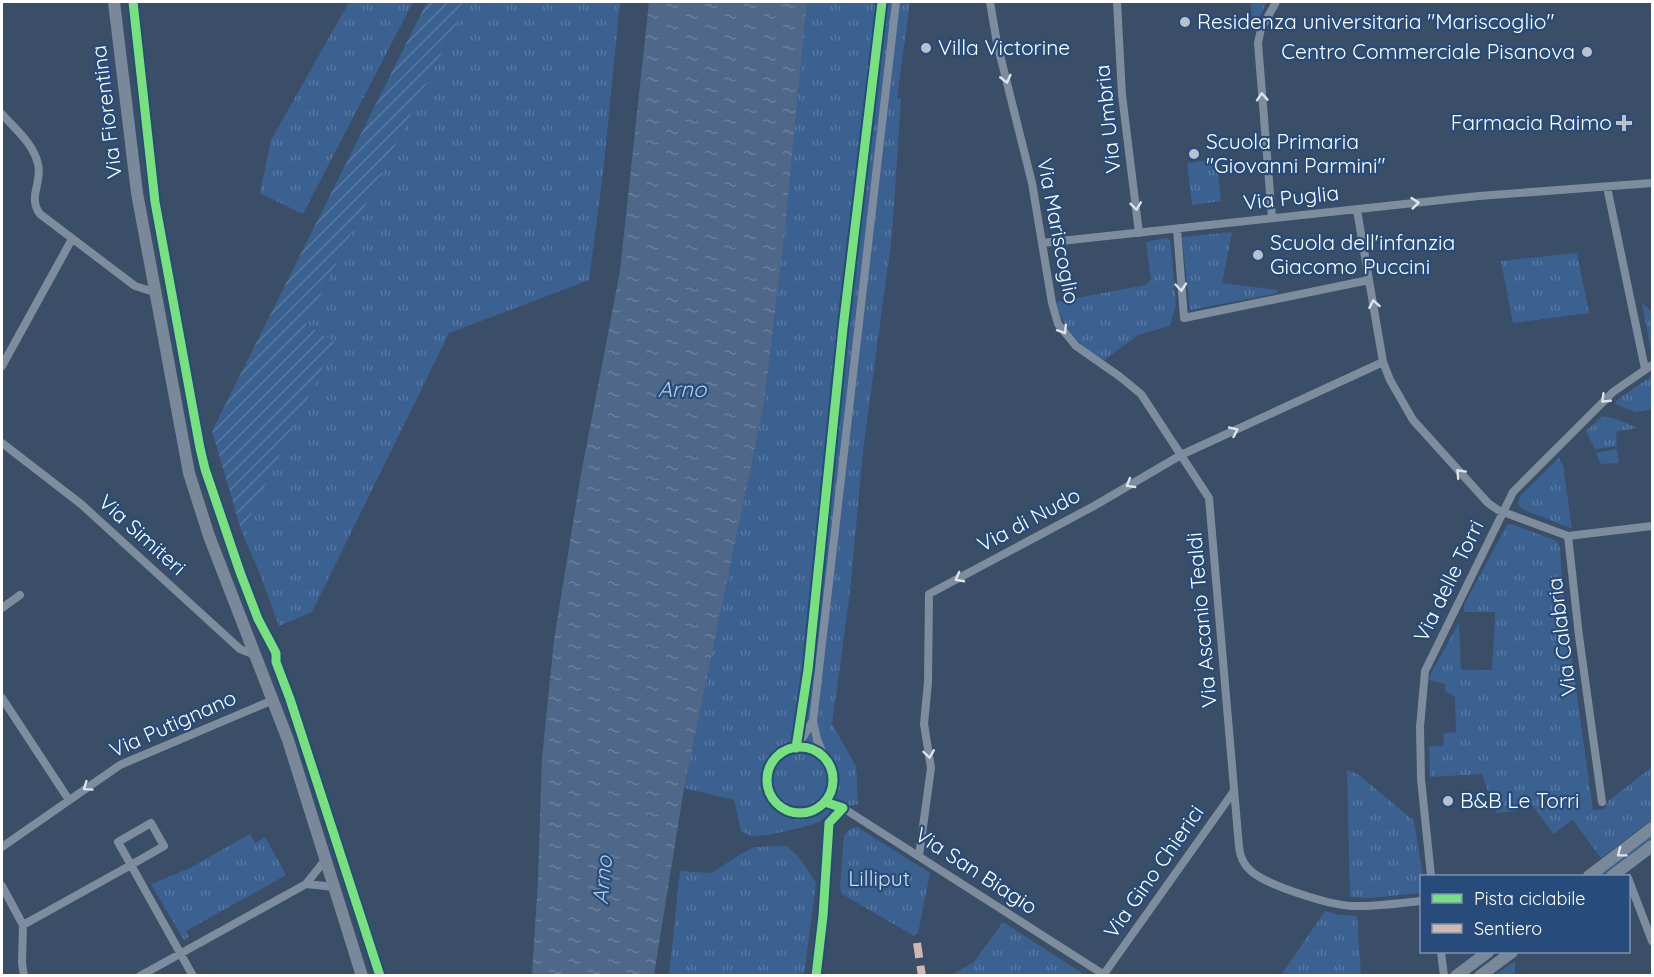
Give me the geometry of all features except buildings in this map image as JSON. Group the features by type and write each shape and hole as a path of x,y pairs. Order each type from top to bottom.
{"main road":[{"name":"Via Fiorentina","path":"114,2 129,138 154,292 195,494 212,546 288,740 362,975"},
{"path":"1590,875 1653,828"},
{"path":"1627,874 1653,846"},
{"path":"1456,975 1485,953"},
{"path":"1480,975 1509,953"}],"street":[{"path":"825,759 811,749 796,748 783,752 772,763 768,780 772,797 779,805 794,812 811,811 825,802 833,780 831,771 817,739 813,721 896,2"},
{"name":"Via Mariscoglio","path":"990,2 1032,183 1052,303 1060,328 1076,346 1141,394 1180,455"},
{"name":"Via Umbria","path":"1117,2 1122,95 1139,233"},
{"path":"1272,218 1258,43 1261,29 1276,2"},
{"path":"2,114 25,140 38,162 39,174 34,201 38,210 72,239 135,285 154,292"},
{"name":"Via Puglia","path":"1042,243 1479,196 1653,183"},
{"path":"1607,187 1649,367"},
{"path":"1357,210 1383,362 1390,380 1413,420 1488,503 1503,512 1568,536 1653,526"},
{"path":"1177,229 1184,318 1369,280"},
{"path":"2,366 72,239"},
{"name":"Via di Nudo","path":"919,856 931,768 924,724 928,682 929,594 1094,506 1180,455 1383,362"},
{"name":"Via delle Torri","path":"1431,875 1420,779 1423,676 1513,492 1613,392 1649,367"},
{"name":"Via Simiteri","path":"2,443 81,504 240,649 255,655"},
{"name":"Via Ascanio Tealdi","path":"1180,455 1206,490 1210,502 1240,855 1246,867 1263,880 1323,900 1350,906 1420,901"},
{"name":"Via Calabria","path":"1568,536 1602,802"},
{"path":"2,608 20,595"},
{"path":"2,698 69,800"},
{"name":"Via Putignano","path":"2,847 130,760 273,700"},
{"path":"796,748 813,721"},
{"name":"Via Gino Chierici","path":"1105,975 1234,791"},
{"name":"Via San Biagio","path":"825,802 843,808 1105,975"},
{"path":"23,925 131,865 164,846 151,823 118,842 131,865 181,953 193,975"},
{"path":"140,975 306,884 326,859"},
{"path":"1630,882 1653,941"},
{"path":"306,884 335,887"},
{"path":"2,886 23,925 24,975"},
{"path":"1441,953 1444,975"}],"green space":[{"path":"349,2 413,2 303,214 260,193 271,140"},
{"path":"427,2 467,2 306,324 335,342 242,533 212,431"},
{"path":"467,2 620,2 603,173 589,280 449,333 312,612 279,626 242,533 335,342 306,324"},
{"path":"807,2 910,2 897,98 901,99 892,235 863,451 850,592 832,724 856,766 858,804 834,810 819,822 800,828 751,836 741,831 734,800 684,788 764,404 784,239"},
{"path":"1251,2 1267,2 1254,28 1252,28"},
{"path":"1216,159 1221,201 1192,205 1187,163"},
{"path":"1232,232 1222,283 1278,290 1278,293 1190,310 1182,237"},
{"path":"1166,238 1170,240 1176,304 1170,326 1138,335 1104,360 1080,343 1068,329 1056,302 1146,285 1151,280 1146,242"},
{"path":"1577,253 1589,313 1513,323 1501,261"},
{"path":"1642,303 1652,312 1652,357"},
{"path":"1652,376 1652,409 1636,412 1615,404 1618,399"},
{"path":"1602,416 1638,428 1618,431 1616,433 1617,446 1595,449 1586,431"},
{"path":"1617,449 1619,463 1601,464 1596,453"},
{"path":"1559,458 1563,465 1572,529 1522,509 1518,504 1520,496"},
{"path":"1511,524 1557,541 1560,548 1563,594 1593,811 1605,808 1608,801 1652,767 1652,820 1601,858 1573,820 1553,834 1530,802 1515,811 1496,813 1482,774 1430,777 1429,746 1443,746 1444,733 1456,732 1455,697 1445,691 1445,684 1429,680 1431,673 1459,623 1461,670 1492,670 1495,612 1464,612 1464,605 1507,525"},
{"path":"1347,770 1359,775 1414,821 1423,875 1420,875 1420,893 1370,898 1350,897"},
{"name":"Lilliput","path":"857,827 930,873 918,933 914,936 842,894 840,887 844,835 850,829"},
{"path":"250,834 255,843 265,837 286,875 186,931 189,937 184,940 151,884 190,868"},
{"path":"1652,834 1652,840 1605,875 1597,875"},
{"path":"786,846 799,857 816,883 804,975 669,975 680,871 712,873 754,847"},
{"path":"1325,911 1357,916 1361,975 1281,975"},
{"path":"1003,922 1085,975 951,975 973,963"},
{"path":"1515,961 1515,975 1495,975"}],"water":[{"name":"Arno","path":"649,2 807,2 784,239 764,404 684,788 654,975 532,975 542,758 554,640 580,480 620,271"}],"marked path":[{"path":"917,943 922,976"}],"cycle path":[{"path":"133,2 155,202 205,469 258,619 276,653 276,662 380,976"},
{"path":"796,748 808,670 843,328 882,2"},
{"path":"800,747 812,750 823,757 830,768 833,780 830,792 823,803 812,810 800,813 788,810 777,803 770,792 767,780 770,768 777,757 788,750 800,747"},
{"path":"816,976 823,916 829,823 843,808 825,802"}],"place":[{"name":"Residenza universitaria \"Mariscoglio\"","path":"1185,22"},
{"name":"Villa Victorine","path":"926,48"},
{"name":"Centro Commerciale Pisanova","path":"1587,52"},
{"name":"Farmacia Raimo","path":"1624,123"},
{"name":"Scuola Primaria \"Giovanni Parmini\"","path":"1194,154"},
{"name":"Scuola dell'infanzia Giacomo Puccini","path":"1258,255"},
{"name":"B&B Le Torri","path":"1448,801"}]}
